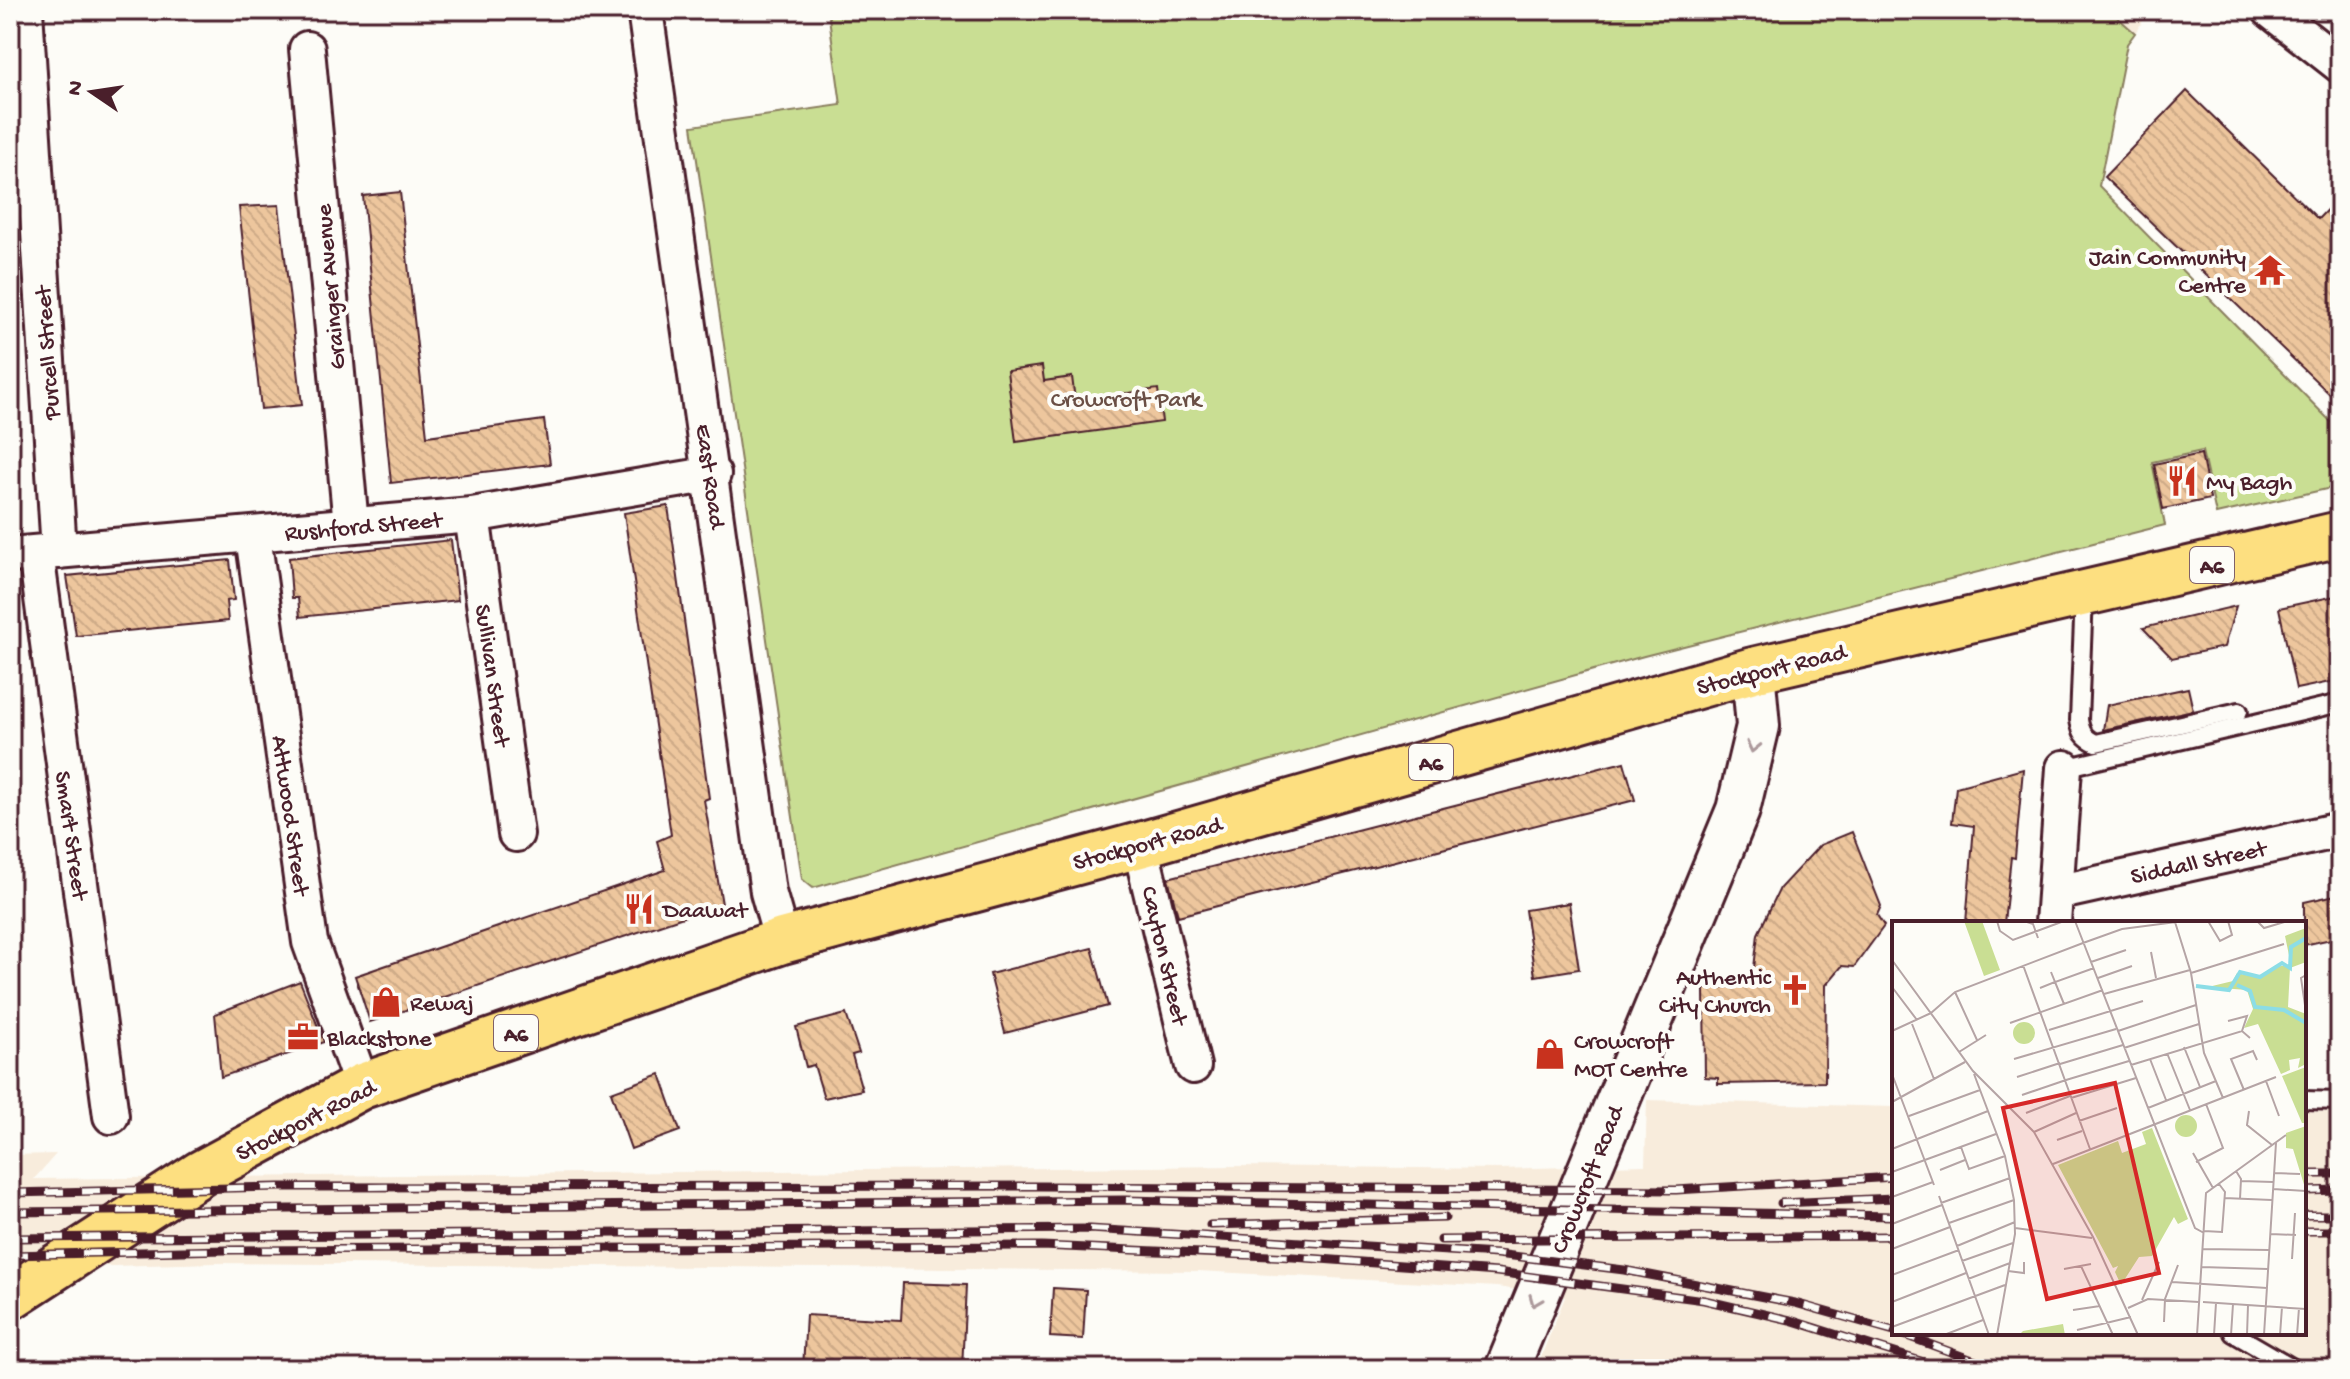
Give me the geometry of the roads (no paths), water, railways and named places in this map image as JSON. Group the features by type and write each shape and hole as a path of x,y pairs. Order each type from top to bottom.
{"highway":[{"name":"Stockport Road","path":"10,1297 201,1173 362,1086 782,941 1140,845 1753,670 2084,596 2340,534"}],"street":[{"name":"Purcell Street","path":"25,10 35,553"},
{"name":"East Road","path":"645,10 713,474 768,892 782,941"},
{"path":"2270,10 2340,65"},
{"name":"Grainger Avenue","path":"307,49 351,525"},
{"name":"Rushford Street","path":"35,553 472,515 713,474"},
{"name":"Sullivan Street","path":"472,515 516,834"},
{"name":"Attwood Street","path":"253,536 310,942 362,1086"},
{"name":"Smart Street","path":"35,553 111,1116"},
{"name":"Crowcroft Road","path":"1507,1369 1738,810 1758,726 1753,670"},
{"path":"2055,908 2064,768"},
{"name":"Siddall Street","path":"2055,908 2340,830"},
{"name":"Cayton Street","path":"1140,845 1193,1066"}],"lane":[{"path":"2084,596 2079,720 2081,732 2089,740 2096,743 2239,711"},
{"path":"2064,768 2340,703"},
{"path":"2306,1100 2340,1101"},
{"path":"2236,1335 2295,1369"}],"railway":[{"path":"2306,1174 2340,1174"},
{"path":"10,1193 280,1187 1040,1186 1676,1190 1892,1177"},
{"path":"2306,1191 2340,1190"},
{"path":"1781,1203 1892,1198"},
{"path":"10,1212 1124,1200 1892,1216"},
{"path":"2306,1215 2340,1215"},
{"path":"1210,1225 1445,1218"},
{"path":"10,1238 1090,1229 1497,1254 1624,1270 1795,1303 1892,1330"},
{"path":"2306,1231 2340,1231"},
{"path":"1441,1240 1892,1236"},
{"path":"10,1255 226,1250 1042,1246 1293,1257 1497,1272 1704,1300 1790,1320 1946,1369"},
{"path":"1904,1335 1997,1369"}],"place":[{"name":"Jain Community Centre","path":"2270,270"},
{"name":"My Bagh","path":"2182,481"},
{"name":"Daawat","path":"639,909"},
{"name":"Authentic City Church","path":"1795,990"},
{"name":"Rewaj","path":"386,1002"},
{"name":"Blackstone","path":"303,1037"},
{"name":"Crowcroft MOT Centre","path":"1550,1054"}],"park label":[{"name":"Crowcroft Park","path":"1126,398"}]}
